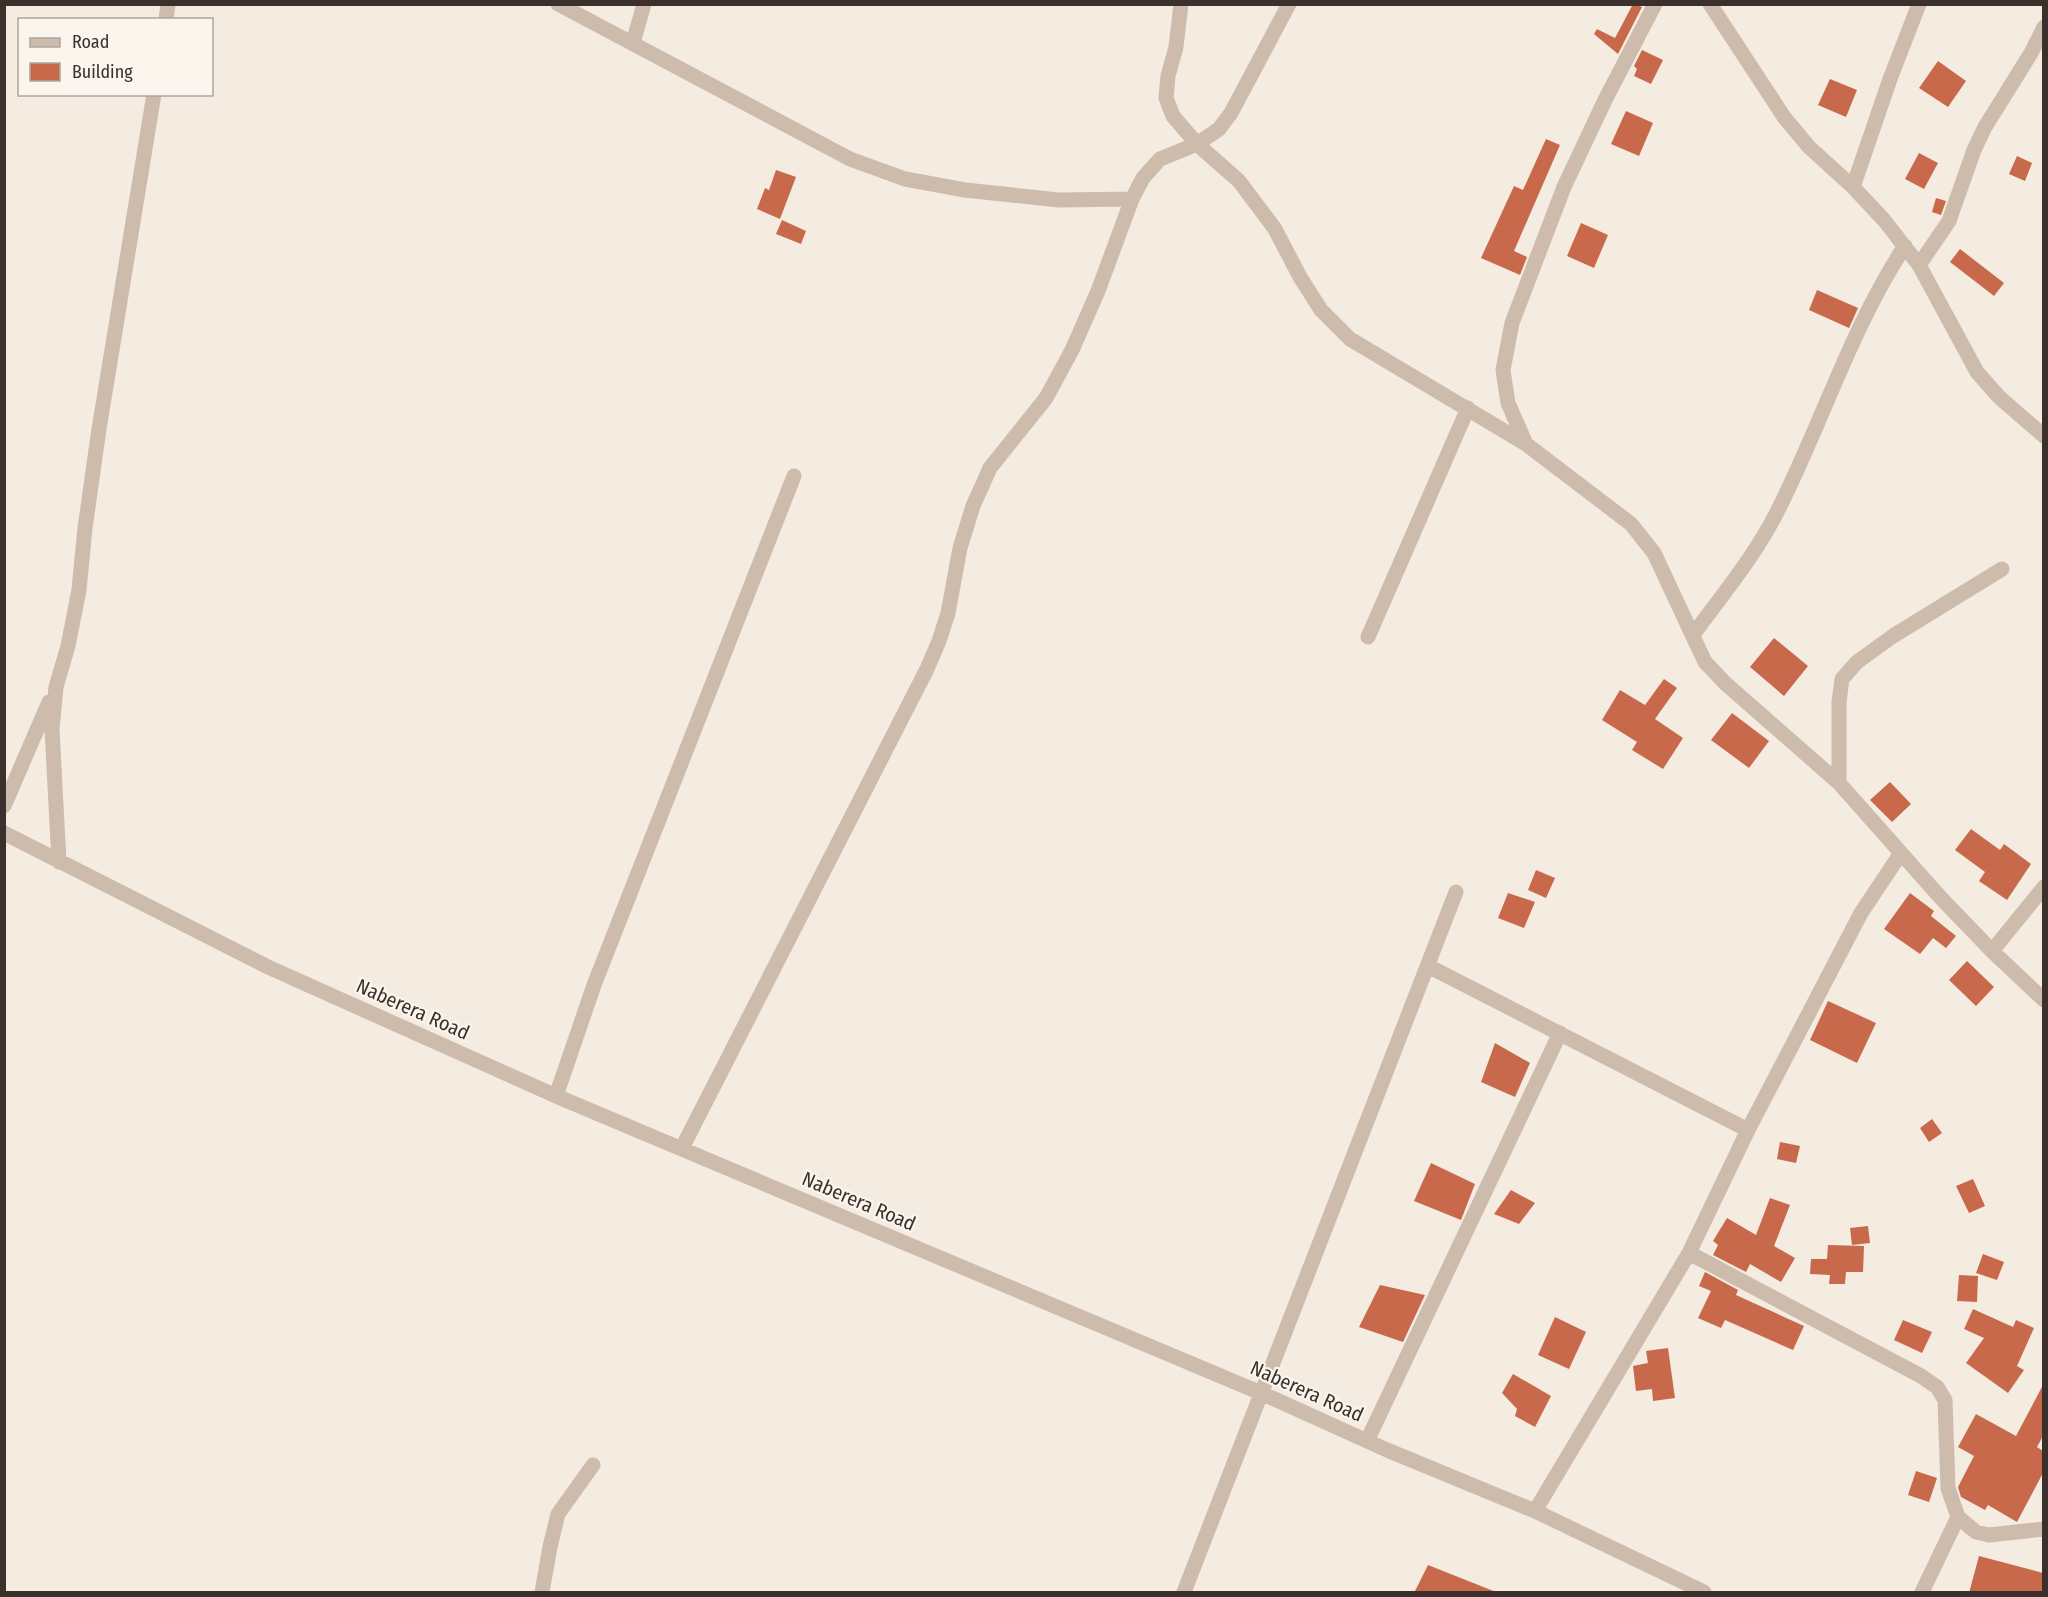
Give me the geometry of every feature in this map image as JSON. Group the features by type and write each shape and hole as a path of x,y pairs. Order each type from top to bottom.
{"street":[{"path":"558,4 850,159 905,179 965,190 1059,200 1132,199"},
{"path":"633,43 644,4"},
{"path":"1181,4 1176,47 1168,76 1166,98 1173,116 1197,144 1239,182 1275,229 1300,277 1321,310 1350,339 1526,444 1631,524 1654,553 1705,662 1726,684 1839,783 1901,854 1992,951 2043,1000"},
{"path":"682,1148 927,669 948,613 960,548 972,506 990,468 1046,398 1072,350 1098,291 1132,199 1143,178 1160,159 1197,144 1219,129 1231,113 1289,4"},
{"path":"1526,444 1508,403 1503,370 1512,323 1564,187 1605,100 1655,4"},
{"path":"1710,4 1784,117 1809,147 1853,187 1919,265 1977,372 2043,436"},
{"path":"1853,187 1890,78 1919,4"},
{"path":"1919,265 1943,233 1985,127 2031,53 2043,27"},
{"path":"4,807 56,687 68,646 79,590 99,429 154,96"},
{"path":"1693,635 1744,565 1779,509 1807,451 1862,321 1886,275 1905,246"},
{"path":"1368,637 1468,408"},
{"path":"556,1096 594,985 794,476"},
{"path":"1839,783 1839,702 1842,679 1857,662 1893,636 2002,569"},
{"path":"56,687 52,729 59,862"},
{"name":"Naberera Road","path":"4,833 268,967 556,1096 1535,1511 1704,1593"},
{"path":"1535,1511 1689,1253 1748,1130 1861,913 1901,854"},
{"path":"1992,951 2043,887"},
{"path":"1184,1593 1456,892"},
{"path":"1428,966 1748,1130"},
{"path":"1367,1441 1560,1033"},
{"path":"1689,1253 1921,1376 1937,1387 1945,1400 1948,1488 1958,1517 1976,1532 1989,1535 2043,1529"},
{"path":"542,1593 558,1514 592,1465"},
{"path":"1922,1593 1958,1517"}],"building":[{"path":"1633,4 1642,7 1618,54 1594,34 1597,29 1615,38"},
{"path":"1642,50 1663,60 1651,84 1634,76 1637,69 1634,66"},
{"path":"1938,61 1966,81 1948,107 1919,88"},
{"path":"1830,79 1857,90 1846,117 1818,105"},
{"path":"1626,111 1653,123 1639,156 1611,144"},
{"path":"1546,139 1560,145 1514,251 1527,257 1520,275 1481,258 1514,186 1523,190"},
{"path":"1919,153 1938,163 1924,189 1905,179"},
{"path":"2017,156 2032,163 2025,181 2009,174"},
{"path":"776,170 796,177 780,219 757,209 765,188 769,190"},
{"path":"1936,198 1946,201 1941,215 1932,212"},
{"path":"782,220 806,231 801,244 776,234"},
{"path":"1581,223 1608,235 1594,268 1567,256"},
{"path":"1960,249 2004,283 1994,296 1950,262"},
{"path":"1817,290 1858,308 1849,328 1809,310"},
{"path":"1774,638 1808,666 1784,696 1750,667"},
{"path":"1664,679 1677,688 1655,719 1683,738 1663,769 1632,750 1637,742 1602,720 1620,690 1645,705"},
{"path":"1732,713 1769,741 1749,768 1711,740"},
{"path":"1890,782 1911,804 1892,822 1870,800"},
{"path":"1971,829 2000,850 2004,844 2031,864 2007,900 1979,881 1985,872 1955,850"},
{"path":"1536,870 1555,878 1546,898 1528,890"},
{"path":"1508,893 1535,902 1524,928 1498,918"},
{"path":"1910,893 1934,911 1931,916 1956,936 1946,948 1933,938 1920,954 1884,929"},
{"path":"1967,961 1994,987 1976,1006 1949,980"},
{"path":"1828,1001 1876,1023 1857,1063 1810,1040"},
{"path":"1495,1043 1530,1063 1515,1097 1481,1082"},
{"path":"1932,1119 1942,1133 1929,1142 1920,1128"},
{"path":"1780,1142 1800,1146 1796,1163 1777,1159"},
{"path":"1431,1163 1475,1184 1461,1220 1414,1201"},
{"path":"1973,1179 1985,1206 1969,1213 1956,1186"},
{"path":"1511,1190 1535,1203 1519,1224 1494,1214"},
{"path":"1770,1198 1790,1205 1774,1246 1795,1258 1781,1282 1750,1264 1746,1272 1713,1255 1718,1245 1713,1241 1727,1218 1756,1235"},
{"path":"1868,1226 1870,1243 1852,1245 1850,1228"},
{"path":"1828,1245 1864,1246 1863,1272 1846,1272 1845,1284 1829,1284 1830,1275 1810,1274 1811,1259 1827,1259"},
{"path":"1983,1254 2004,1262 1997,1280 1976,1273"},
{"path":"1705,1272 1738,1290 1736,1295 1804,1326 1793,1350 1725,1320 1721,1328 1698,1318 1711,1291 1699,1286"},
{"path":"1959,1275 1978,1276 1977,1302 1957,1301"},
{"path":"1380,1285 1425,1295 1403,1342 1359,1327"},
{"path":"1973,1309 2013,1327 2016,1320 2034,1328 2017,1366 2024,1370 2008,1393 1966,1363 1984,1338 1964,1329"},
{"path":"1555,1317 1586,1332 1569,1369 1538,1355"},
{"path":"1903,1320 1932,1332 1922,1353 1894,1340"},
{"path":"1668,1348 1675,1398 1653,1401 1652,1389 1636,1391 1633,1366 1648,1363 1646,1351"},
{"path":"1513,1374 1551,1396 1535,1427 1515,1416 1517,1409 1502,1393"},
{"path":"2043,1385 2043,1436 2037,1447 2043,1451 2043,1473 2017,1522 1988,1505 1985,1510 1961,1497 1958,1487 1974,1456 1958,1447 1976,1414 2016,1436"},
{"path":"1916,1471 1937,1478 1929,1502 1908,1495"},
{"path":"1979,1556 2043,1573 2043,1593 1969,1593"},
{"path":"1428,1565 1496,1592 1496,1593 1414,1593"}]}
